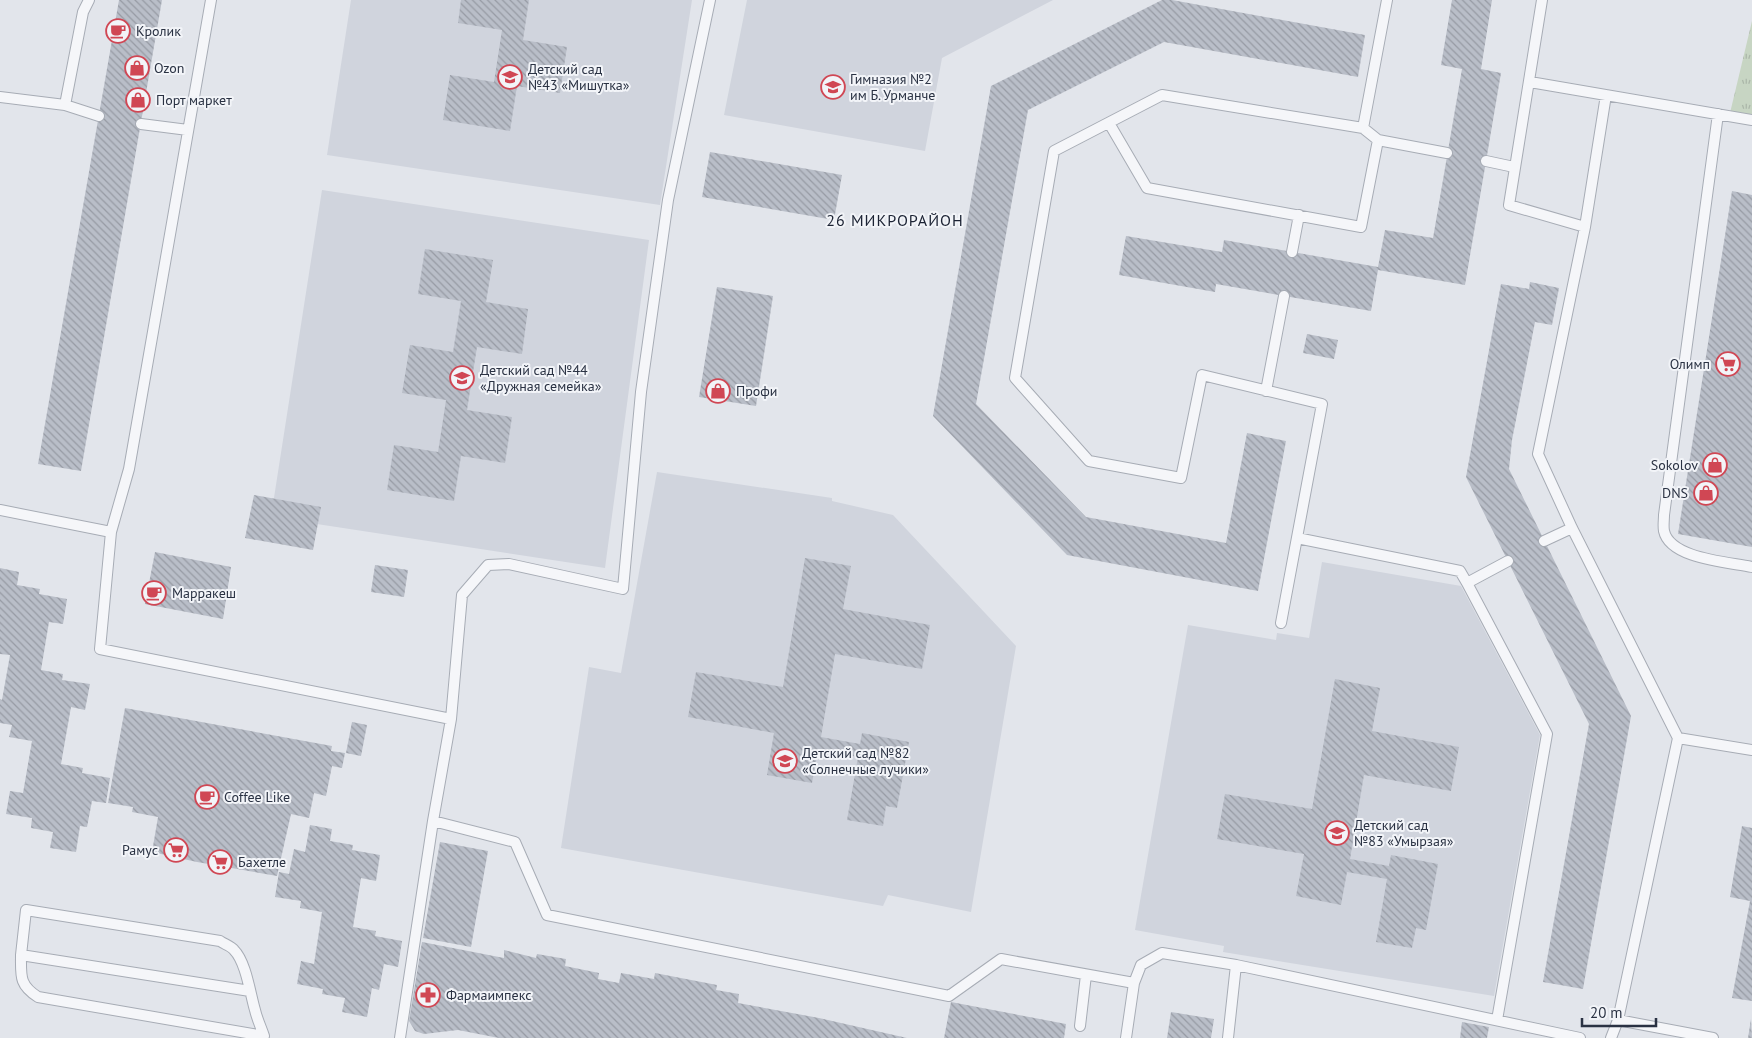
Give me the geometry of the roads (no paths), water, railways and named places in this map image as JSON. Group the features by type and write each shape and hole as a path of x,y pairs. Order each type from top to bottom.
{"lane":[{"path":"65,106 83,12 89,0"},
{"path":"211,0 129,469 111,532 100,649 451,719"},
{"path":"400,1038 433,822 451,719 462,595 488,565 509,564 623,590 641,392 668,200 710,0"},
{"path":"1363,128 1387,0"},
{"path":"1542,0 1509,205 1585,227"},
{"path":"1530,82 1752,120"},
{"path":"1280,623 1322,404 1202,376 1181,478 1089,461 1015,378 1054,151 1162,95 1363,128 1378,140 1448,153"},
{"path":"1606,95 1585,227 1538,454 1572,528 1678,738 1618,1020 1611,1038"},
{"path":"0,97 65,106 99,116"},
{"path":"1718,114 1665,505 1664,532 1673,545 1688,554 1752,567"},
{"path":"1108,123 1147,188 1361,227 1378,140"},
{"path":"141,124 188,130"},
{"path":"1486,160 1514,167"},
{"path":"1292,252 1299,216"},
{"path":"1266,391 1284,296"},
{"path":"0,510 111,532"},
{"path":"1544,541 1572,528"},
{"path":"1297,538 1460,571 1547,734 1497,1020"},
{"path":"1467,583 1508,561"},
{"path":"1678,738 1752,750"},
{"path":"433,822 515,842 547,916 948,996 1001,958 1134,983"},
{"path":"26,910 220,941 234,949 243,967 255,1011 269,1037 38,997 28,990 20,978 26,910"},
{"path":"1126,1038 1134,983 1141,965 1162,953 1236,965 1580,1038"},
{"path":"22,955 250,991"},
{"path":"1228,1038 1236,965"},
{"path":"1080,1026 1086,975"},
{"path":"1618,1020 1713,1038"}],"place":[{"name":"Кролик","path":"118,31"},
{"name":"Ozon","path":"137,68"},
{"name":"Детский сад №43 «Мишутка»","path":"510,77"},
{"name":"Гимназия №2 им Б. Урманче","path":"833,87"},
{"name":"Порт маркет","path":"138,100"},
{"name":"Олимп","path":"1728,364"},
{"name":"Детский сад №44 «Дружная семейка»","path":"462,378"},
{"name":"Профи","path":"718,391"},
{"name":"Sokolov","path":"1715,465"},
{"name":"DNS","path":"1706,493"},
{"name":"Марракеш","path":"154,593"},
{"name":"Детский сад №82 «Солнечные лучики»","path":"785,761"},
{"name":"Coffee Like","path":"207,797"},
{"name":"Детский сад №83 «Умырзая»","path":"1337,833"},
{"name":"Рамус","path":"176,850"},
{"name":"Бахетле","path":"220,862"},
{"name":"Фармаимпекс","path":"428,995"}],"district":[{"name":"26 МИКРОРАЙОН","path":"895,220"}]}
